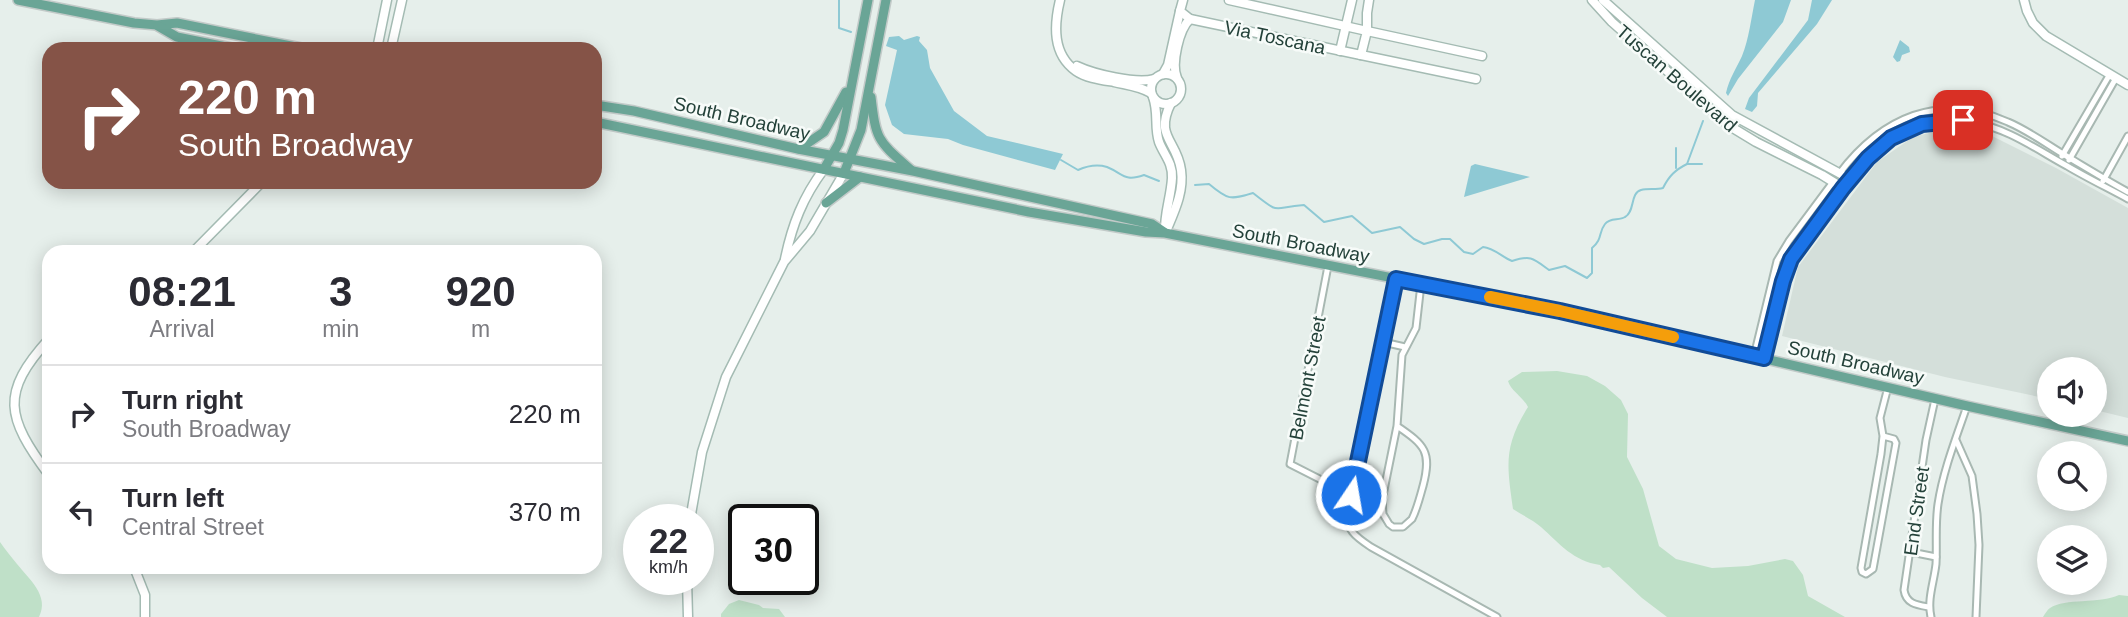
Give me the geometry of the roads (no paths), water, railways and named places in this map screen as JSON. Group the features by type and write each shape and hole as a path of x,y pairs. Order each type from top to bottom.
{"main road":[{"path":"18,0 134,23 177,23 271,42"},
{"path":"824,169 843,130 868,0"},
{"path":"844,173 861,130 886,0"},
{"path":"157,25 177,37 202,42"},
{"path":"798,149 824,132 853,77"},
{"path":"870,88 872,116 880,139 913,171"},
{"name":"South Broadway","path":"602,106 1152,224 1165,233"},
{"name":"South Broadway","path":"602,123 1029,212 1165,233 1560,311 2128,441"},
{"path":"826,203 860,177"}],"street":[{"path":"378,42 387,0"},
{"path":"393,42 402,0"},
{"path":"1060,0 1055,32 1058,46 1076,71 1087,76 1139,87 1161,103 1171,103"},
{"path":"1163,74 1183,0"},
{"name":"Via Toscana","path":"1229,0 1482,56"},
{"path":"1340,51 1352,0"},
{"path":"1361,55 1367,30 1369,0"},
{"name":"Tuscan Boulevard","path":"1592,0 1612,22 1728,125 1843,188"},
{"name":"Tuscan Boulevard","path":"1603,0 1732,115 1850,179"},
{"path":"2024,0 2029,15 2039,30 2128,85"},
{"name":"Via Toscana","path":"1180,11 1190,19 1476,79"},
{"path":"1165,233 1178,203 1182,177 1179,159 1164,127 1171,103 1181,92 1174,67 1182,29 1190,19"},
{"path":"1065,59 1081,68 1123,78 1146,80 1163,74 1177,78"},
{"path":"2059,161 2113,76"},
{"path":"2066,166 2113,76"},
{"path":"1154,79 1150,88 1158,114 1159,141 1170,161 1172,174 1164,217 1165,233"},
{"path":"1759,357 1777,261 1789,241 1857,151 1883,129 1907,118 1940,110 1958,110 1979,112 2006,121 2070,158 2128,199"},
{"path":"1759,357 1791,259 1868,158 1891,138 1922,124 1950,120 1971,121 2001,130 2066,166 2128,192"},
{"path":"2103,181 2128,136"},
{"path":"784,262 792,227 813,184 824,169"},
{"path":"693,504 702,452 726,377 784,262 810,231 844,173"},
{"path":"201,245 255,189"},
{"name":"Belmont Street","path":"1328,266 1290,464 1351,495"},
{"path":"1396,279 1346,518 1348,526 1358,538 1497,617"},
{"path":"1396,426 1420,445 1429,467 1412,519 1399,528 1389,524 1382,508 1383,491 1396,426 1405,347 1416,328 1421,284"},
{"path":"1383,342 1405,347"},
{"path":"42,346 19,368 10,386 9,396 12,419 42,464"},
{"path":"1883,436 1896,442 1872,570 1867,574 1861,568 1883,436 1880,418 1888,387"},
{"name":"End Street","path":"1929,607 1910,602 1905,596 1904,585 1935,398"},
{"path":"1931,617 1929,607 1936,557 1938,501 1967,406"},
{"path":"1956,440 1972,476 1977,514 1979,545 1976,617"},
{"path":"1911,552 1936,557"},
{"path":"137,574 145,595 145,617"},
{"path":"687,595 688,617"}],"water":[{"path":"1755,0 1791,0 1783,22 1738,79 1728,96 1726,93 1729,83 1746,43"},
{"path":"1812,0 1832,0 1817,24 1758,93 1757,106 1752,112 1745,109 1749,98 1808,20"},
{"path":"899,36 904,40 920,37 919,41 927,50 930,68 954,111 987,136 1063,154 1055,170 948,139 904,134 892,125 885,105 897,50 886,46 889,37"},
{"path":"1900,40 1909,47 1910,52 1902,55 1897,62 1893,57"},
{"path":"1475,164 1530,177 1464,197 1471,166"}],"waterway":[{"path":"839,0 839,28 851,32"},
{"path":"1195,185 1209,184 1230,197 1253,193 1277,208 1304,205 1324,222 1352,216 1372,233 1400,227 1424,244 1450,239 1464,252 1473,254 1483,247 1512,261 1532,259 1549,270 1565,266 1587,278 1592,273 1592,248 1598,242 1605,224 1628,215 1638,192 1663,188 1673,174 1687,164 1703,121"},
{"path":"1676,148 1676,168"},
{"path":"1061,160 1078,170 1103,166 1124,176 1144,175 1159,181"},
{"path":"1687,164 1702,164"}]}
